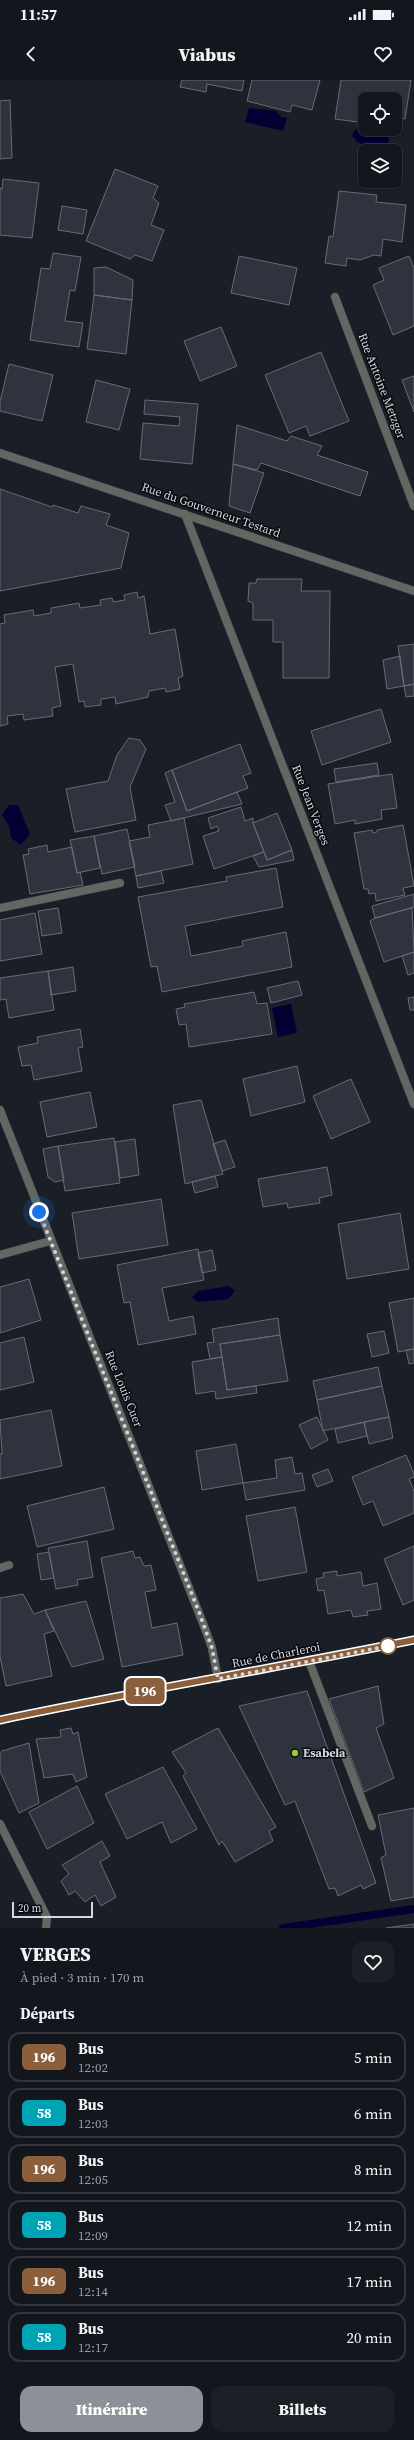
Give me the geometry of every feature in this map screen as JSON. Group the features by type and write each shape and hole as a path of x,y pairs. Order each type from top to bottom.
{"street":[{"name":"Rue Antoine Metzger","path":"335,297 414,506"},
{"name":"Rue du Gouverneur Testard","path":"0,453 414,591"},
{"name":"Rue Jean Verges","path":"185,514 414,1104"},
{"path":"0,908 120,883"},
{"name":"Rue Louis Cuer","path":"0,1110 50,1241 142,1466 199,1612 212,1648 218,1679"},
{"path":"0,1255 50,1241"},
{"path":"0,1568 9,1565"},
{"name":"Rue de Charleroi","path":"0,1720 91,1700 218,1679 414,1640"},
{"path":"309,1661 372,1826"},
{"path":"0,1824 47,1917 46,1928"}],"shaded area":[{"path":"249,108 276,111 281,117 287,118 283,131 245,122"},
{"path":"358,128 358,136 388,136 389,141 387,144 358,143 352,136 354,131"},
{"path":"9,805 18,805 30,834 21,845 11,838 9,826 2,815"},
{"path":"291,1004 297,1033 278,1037 272,1008"},
{"path":"229,1286 235,1291 228,1299 197,1302 192,1297 198,1291"}],"building":[{"path":"182,80 244,80 242,91 207,84 206,92 180,87"},
{"path":"252,80 320,80 312,110 292,105 290,112 247,101"},
{"path":"341,80 411,80 405,119 402,118 402,92 358,92 358,122 335,119"},
{"path":"10,100 12,158 0,159 0,101"},
{"path":"115,169 158,186 153,198 159,203 151,225 164,230 152,261 135,255 130,259 86,241"},
{"path":"3,179 39,183 32,238 0,235 0,188 2,189"},
{"path":"339,191 377,195 376,202 406,205 402,242 383,239 381,256 374,255 360,260 347,258 346,266 325,263 329,236 333,237"},
{"path":"62,206 87,210 83,234 58,230"},
{"path":"53,253 81,257 75,291 70,290 65,321 83,323 79,347 30,340 41,268 50,269"},
{"path":"239,256 297,268 289,305 231,293"},
{"path":"409,256 414,268 414,326 393,335 373,285 384,280 379,268"},
{"path":"106,267 133,280 132,300 94,295 94,268"},
{"path":"94,295 132,300 126,354 87,349"},
{"path":"221,327 237,366 200,381 184,341"},
{"path":"321,352 349,421 310,436 306,426 289,433 265,375"},
{"path":"9,364 53,375 42,421 0,411 0,402"},
{"path":"414,376 414,412 402,380"},
{"path":"96,380 130,389 119,430 86,422"},
{"path":"145,400 198,404 192,464 140,459 143,423 179,426 180,417 144,414"},
{"path":"237,425 287,441 291,436 322,446 317,455 368,472 360,496 261,463 257,470 233,464"},
{"path":"233,464 264,473 250,513 229,506"},
{"path":"0,489 52,507 53,505 78,513 81,506 110,514 106,525 129,533 121,568 0,591"},
{"path":"257,579 302,579 301,591 330,591 329,678 283,678 283,642 273,642 273,620 253,620 253,603 248,601 249,583 256,583"},
{"path":"137,592 138,598 144,596 150,634 175,629 183,676 178,678 180,689 166,692 165,688 149,691 148,697 116,704 115,697 101,699 101,705 85,707 84,701 79,702 73,664 55,667 61,706 52,708 53,716 24,720 23,714 7,716 8,724 0,726 0,624 5,623 4,615 33,610 34,616 51,613 51,608 79,603 80,608 101,605 100,600 112,598 113,602 125,600 124,595"},
{"path":"414,644 414,684 404,686 398,646"},
{"path":"400,656 404,686 387,689 383,660"},
{"path":"414,684 414,696 406,697 404,686"},
{"path":"381,709 391,742 322,765 311,731"},
{"path":"129,738 140,740 146,749 130,787 136,820 75,832 66,789 108,781 117,755"},
{"path":"240,744 251,773 243,776 248,788 187,811 172,770"},
{"path":"377,763 379,775 336,782 334,769"},
{"path":"172,770 187,811 237,792 242,804 171,821 165,805 175,802 165,773"},
{"path":"392,774 397,808 381,810 382,819 355,824 355,820 335,824 328,784"},
{"path":"241,807 245,821 253,818 253,823 264,852 214,869 203,836 219,831 217,826 211,829 208,818"},
{"path":"277,813 292,850 267,860 253,823"},
{"path":"184,818 193,864 136,876 129,841 150,837 148,825"},
{"path":"403,825 414,886 403,888 405,895 376,901 375,893 369,894 368,889 364,889 354,833 372,830 373,833 377,832 377,830"},
{"path":"127,829 135,867 102,874 94,836"},
{"path":"94,836 100,868 77,873 70,840"},
{"path":"47,845 48,852 72,847 77,873 80,872 83,885 30,894 23,855 29,854 28,849"},
{"path":"292,850 294,860 259,867 253,856 264,852 267,860"},
{"path":"276,868 283,907 185,926 191,956 243,946 242,941 286,932 292,967 162,992 157,966 151,967 138,897 227,881 226,877"},
{"path":"161,871 164,883 138,888 136,876"},
{"path":"414,894 414,907 375,918 372,906"},
{"path":"58,908 62,933 42,936 38,911"},
{"path":"412,908 414,952 384,962 370,921 375,918"},
{"path":"35,913 42,954 0,961 0,920"},
{"path":"414,952 414,973 408,975 402,956"},
{"path":"73,967 76,991 51,995 48,971"},
{"path":"48,971 54,1010 9,1018 6,999 0,1000 0,978"},
{"path":"298,981 302,995 271,1003 267,988"},
{"path":"254,992 257,1004 267,1003 272,1034 189,1047 186,1024 179,1025 176,1009 185,1007 184,1004"},
{"path":"414,997 414,1010 410,1010 408,998"},
{"path":"80,1029 83,1047 78,1048 82,1071 34,1080 31,1065 22,1066 18,1047 38,1043 37,1037"},
{"path":"297,1066 305,1102 251,1116 243,1079"},
{"path":"351,1079 370,1122 331,1139 313,1096"},
{"path":"90,1092 97,1127 47,1137 40,1102"},
{"path":"201,1100 223,1174 185,1184 173,1105"},
{"path":"114,1138 120,1183 65,1191 58,1146"},
{"path":"135,1139 139,1175 120,1178 115,1142"},
{"path":"225,1140 235,1167 222,1171 213,1144"},
{"path":"58,1146 64,1180 55,1182 48,1177 43,1149"},
{"path":"327,1167 332,1195 319,1198 320,1203 288,1208 287,1203 263,1207 258,1179"},
{"path":"215,1176 218,1187 195,1193 192,1182"},
{"path":"161,1199 168,1245 79,1259 72,1213"},
{"path":"400,1213 409,1269 347,1279 338,1224"},
{"path":"198,1249 204,1280 162,1288 169,1321 193,1316 196,1334 138,1345 130,1302 124,1303 117,1265"},
{"path":"212,1250 216,1270 202,1273 198,1253"},
{"path":"29,1279 41,1320 0,1333 0,1287"},
{"path":"414,1298 414,1349 398,1352 389,1303"},
{"path":"278,1318 280,1335 220,1344 222,1357 210,1359 207,1343 214,1342 212,1329"},
{"path":"384,1331 389,1353 372,1357 367,1334"},
{"path":"280,1335 288,1381 227,1390 220,1344"},
{"path":"24,1337 34,1382 0,1390 0,1343"},
{"path":"414,1349 414,1363 409,1364 406,1350"},
{"path":"222,1357 227,1390 256,1386 257,1393 216,1399 215,1391 196,1394 192,1362"},
{"path":"378,1367 382,1386 317,1400 313,1381"},
{"path":"382,1386 389,1417 323,1431 317,1400"},
{"path":"51,1410 62,1466 0,1479 0,1454 2,1454 0,1420"},
{"path":"317,1417 328,1440 311,1449 299,1425"},
{"path":"389,1417 393,1438 369,1444 364,1422"},
{"path":"364,1422 367,1436 338,1443 335,1429"},
{"path":"236,1444 243,1483 202,1490 196,1451"},
{"path":"406,1455 414,1474 414,1477 409,1479 414,1491 414,1513 383,1526 373,1501 363,1505 352,1477"},
{"path":"292,1457 295,1474 302,1473 305,1490 246,1500 243,1483 277,1478 275,1460"},
{"path":"328,1469 333,1481 317,1487 312,1475"},
{"path":"104,1487 114,1529 37,1547 27,1506"},
{"path":"295,1507 307,1572 258,1581 246,1516"},
{"path":"87,1541 93,1577 77,1580 78,1585 56,1589 48,1548"},
{"path":"414,1546 414,1600 403,1605 384,1559"},
{"path":"133,1551 135,1558 140,1557 144,1566 151,1565 156,1590 145,1592 152,1628 177,1623 183,1655 122,1667 101,1558"},
{"path":"49,1552 54,1578 41,1580 37,1554"},
{"path":"337,1571 337,1576 361,1572 363,1586 377,1583 381,1609 367,1611 368,1615 353,1617 351,1610 328,1614 324,1590 318,1591 316,1579 324,1577 323,1573"},
{"path":"23,1594 34,1614 45,1610 54,1631 44,1634 52,1676 6,1686 0,1656 0,1598"},
{"path":"86,1601 104,1659 72,1667 45,1610"},
{"path":"378,1686 384,1724 376,1728 394,1778 364,1792 329,1699"},
{"name":"Esabela","path":"307,1691 376,1883 363,1889 361,1885 338,1896 335,1888 329,1889 295,1801 285,1805 239,1706"},
{"path":"71,1728 73,1734 78,1732 87,1777 76,1782 73,1774 44,1778 36,1739 61,1737 60,1730"},
{"path":"218,1728 276,1827 269,1831 273,1841 235,1862 222,1841 219,1845 183,1776 186,1773 172,1752"},
{"path":"29,1743 39,1803 19,1813 0,1771 0,1754 2,1751"},
{"path":"163,1767 197,1829 171,1843 162,1822 127,1839 105,1794"},
{"path":"77,1786 94,1823 47,1849 29,1812"},
{"path":"414,1808 414,1897 391,1901 381,1858 386,1855 378,1815"},
{"path":"102,1841 110,1856 100,1862 116,1897 101,1906 95,1895 85,1902 75,1891 69,1895 61,1881 69,1874 62,1865"},
{"path":"414,1924 414,1928 386,1928"}],"waterway":[{"path":"283,1928 414,1909"}],"bus line":[{"name":"196","path":"0,1720 91,1700 218,1679 414,1640"}],"place":[{"name":"Esabela","path":"295,1753"}],"route":[{"path":"39,1212 199,1612 212,1648 218,1679 388,1646"}]}
